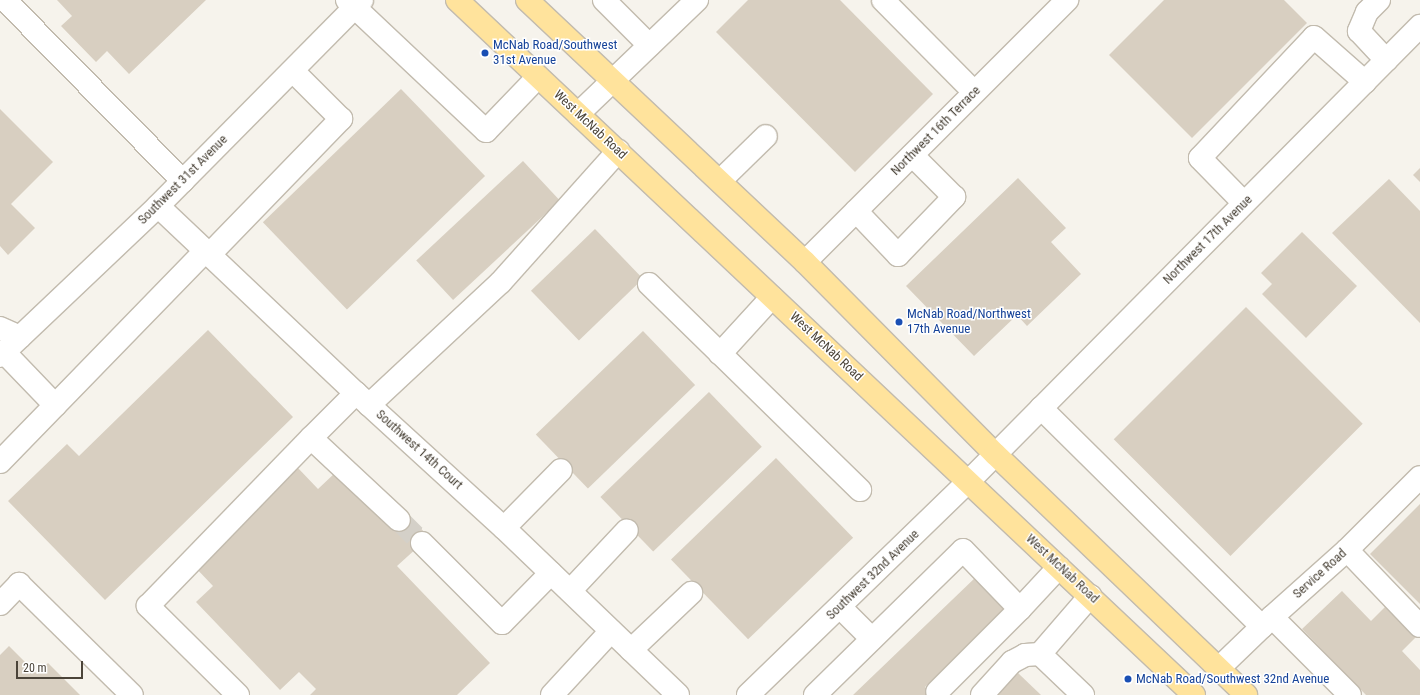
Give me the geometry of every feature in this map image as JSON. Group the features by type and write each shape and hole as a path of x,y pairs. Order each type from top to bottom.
{"main road":[{"name":"West McNab Road","path":"457,0 1059,566 1194,695"},
{"path":"527,0 805,262 995,454 1246,695"}],"street":[{"path":"5,0 183,181"},
{"path":"578,114 697,0"},
{"path":"883,0 974,92"},
{"name":"Northwest 16th Terrace","path":"805,262 1067,0"},
{"path":"1379,0 1367,12 1360,31 1386,60"},
{"path":"606,1 649,46"},
{"path":"355,3 486,131 538,76"},
{"name":"Southwest 31st Avenue","path":"2,354 158,206 293,71 355,3"},
{"name":"Northwest 17th Avenue","path":"995,454 1420,26"},
{"path":"1244,203 1200,158 1314,37 1364,82"},
{"path":"0,462 55,405 341,120 293,71"},
{"path":"720,181 766,136"},
{"path":"238,695 148,606 311,438 363,399 501,282 618,151"},
{"path":"856,211 898,255 954,197 912,155"},
{"name":"Southwest 14th Court","path":"158,206 363,399 504,528 631,650 665,691"},
{"path":"649,284 860,490"},
{"path":"720,354 772,297"},
{"path":"0,328 20,337"},
{"path":"2,354 55,405"},
{"path":"1041,408 1267,622 1350,695"},
{"path":"311,438 400,520"},
{"name":"Southwest 32nd Avenue","path":"755,693 840,607 969,482 995,454"},
{"path":"504,528 561,470"},
{"name":"Service Road","path":"1218,669 1267,622 1347,550 1420,477"},
{"path":"570,592 627,530"},
{"path":"422,543 502,623 551,573"},
{"path":"815,695 963,550 1020,609"},
{"path":"1347,550 1420,626"},
{"path":"937,692 1020,609 1059,566"},
{"path":"0,604 20,584 132,695"},
{"path":"631,650 691,593"},
{"path":"982,695 1012,662 1025,655 1040,654 1090,596"},
{"path":"840,607 872,639"},
{"path":"552,695 611,631"},
{"path":"1040,654 1083,695"}],"building":[{"path":"57,0 206,0 129,74 107,51 96,62 61,26 72,16"},
{"path":"748,0 840,0 933,94 855,172 716,32"},
{"path":"1164,0 1284,0 1307,23 1192,138 1109,55"},
{"path":"401,89 485,176 347,309 263,222"},
{"path":"0,109 53,162 11,204 35,228 8,255 0,246"},
{"path":"523,161 560,200 453,300 416,261"},
{"path":"1420,168 1420,182 1413,175"},
{"path":"1018,178 1066,228 1051,242 1081,274 1027,326 1017,315 974,356 906,286"},
{"path":"1389,179 1420,211 1420,323 1332,233"},
{"path":"595,229 643,279 579,340 531,291"},
{"path":"1302,232 1357,286 1306,338 1262,294 1272,284 1261,273"},
{"path":"1246,307 1363,424 1230,556 1114,439"},
{"path":"208,330 293,417 105,600 8,501 67,444 79,456"},
{"path":"643,331 695,385 588,488 536,435"},
{"path":"709,392 762,447 653,552 600,497"},
{"path":"776,458 853,538 748,639 671,559"},
{"path":"298,468 318,489 336,472 391,529 407,514 429,537 397,566 490,663 457,695 310,695 316,689 299,672 280,690 196,602 213,586 194,566"},
{"path":"1420,504 1420,604 1370,554"},
{"path":"977,576 1007,608 925,687 933,695 853,695"},
{"path":"1342,591 1371,621 1387,605 1417,636 1402,651 1420,670 1420,695 1366,695 1302,629"},
{"path":"9,646 37,674 48,663 80,695 0,695 0,655"},
{"path":"1018,673 1041,695 996,695"}],"tunnel":[{"path":"399,520 422,543"}],"place":[{"name":"McNab Road/Southwest 31st Avenue","path":"485,53"},
{"name":"McNab Road/Northwest 17th Avenue","path":"899,322"},
{"name":"McNab Road/Southwest 32nd Avenue","path":"1128,679"}]}
